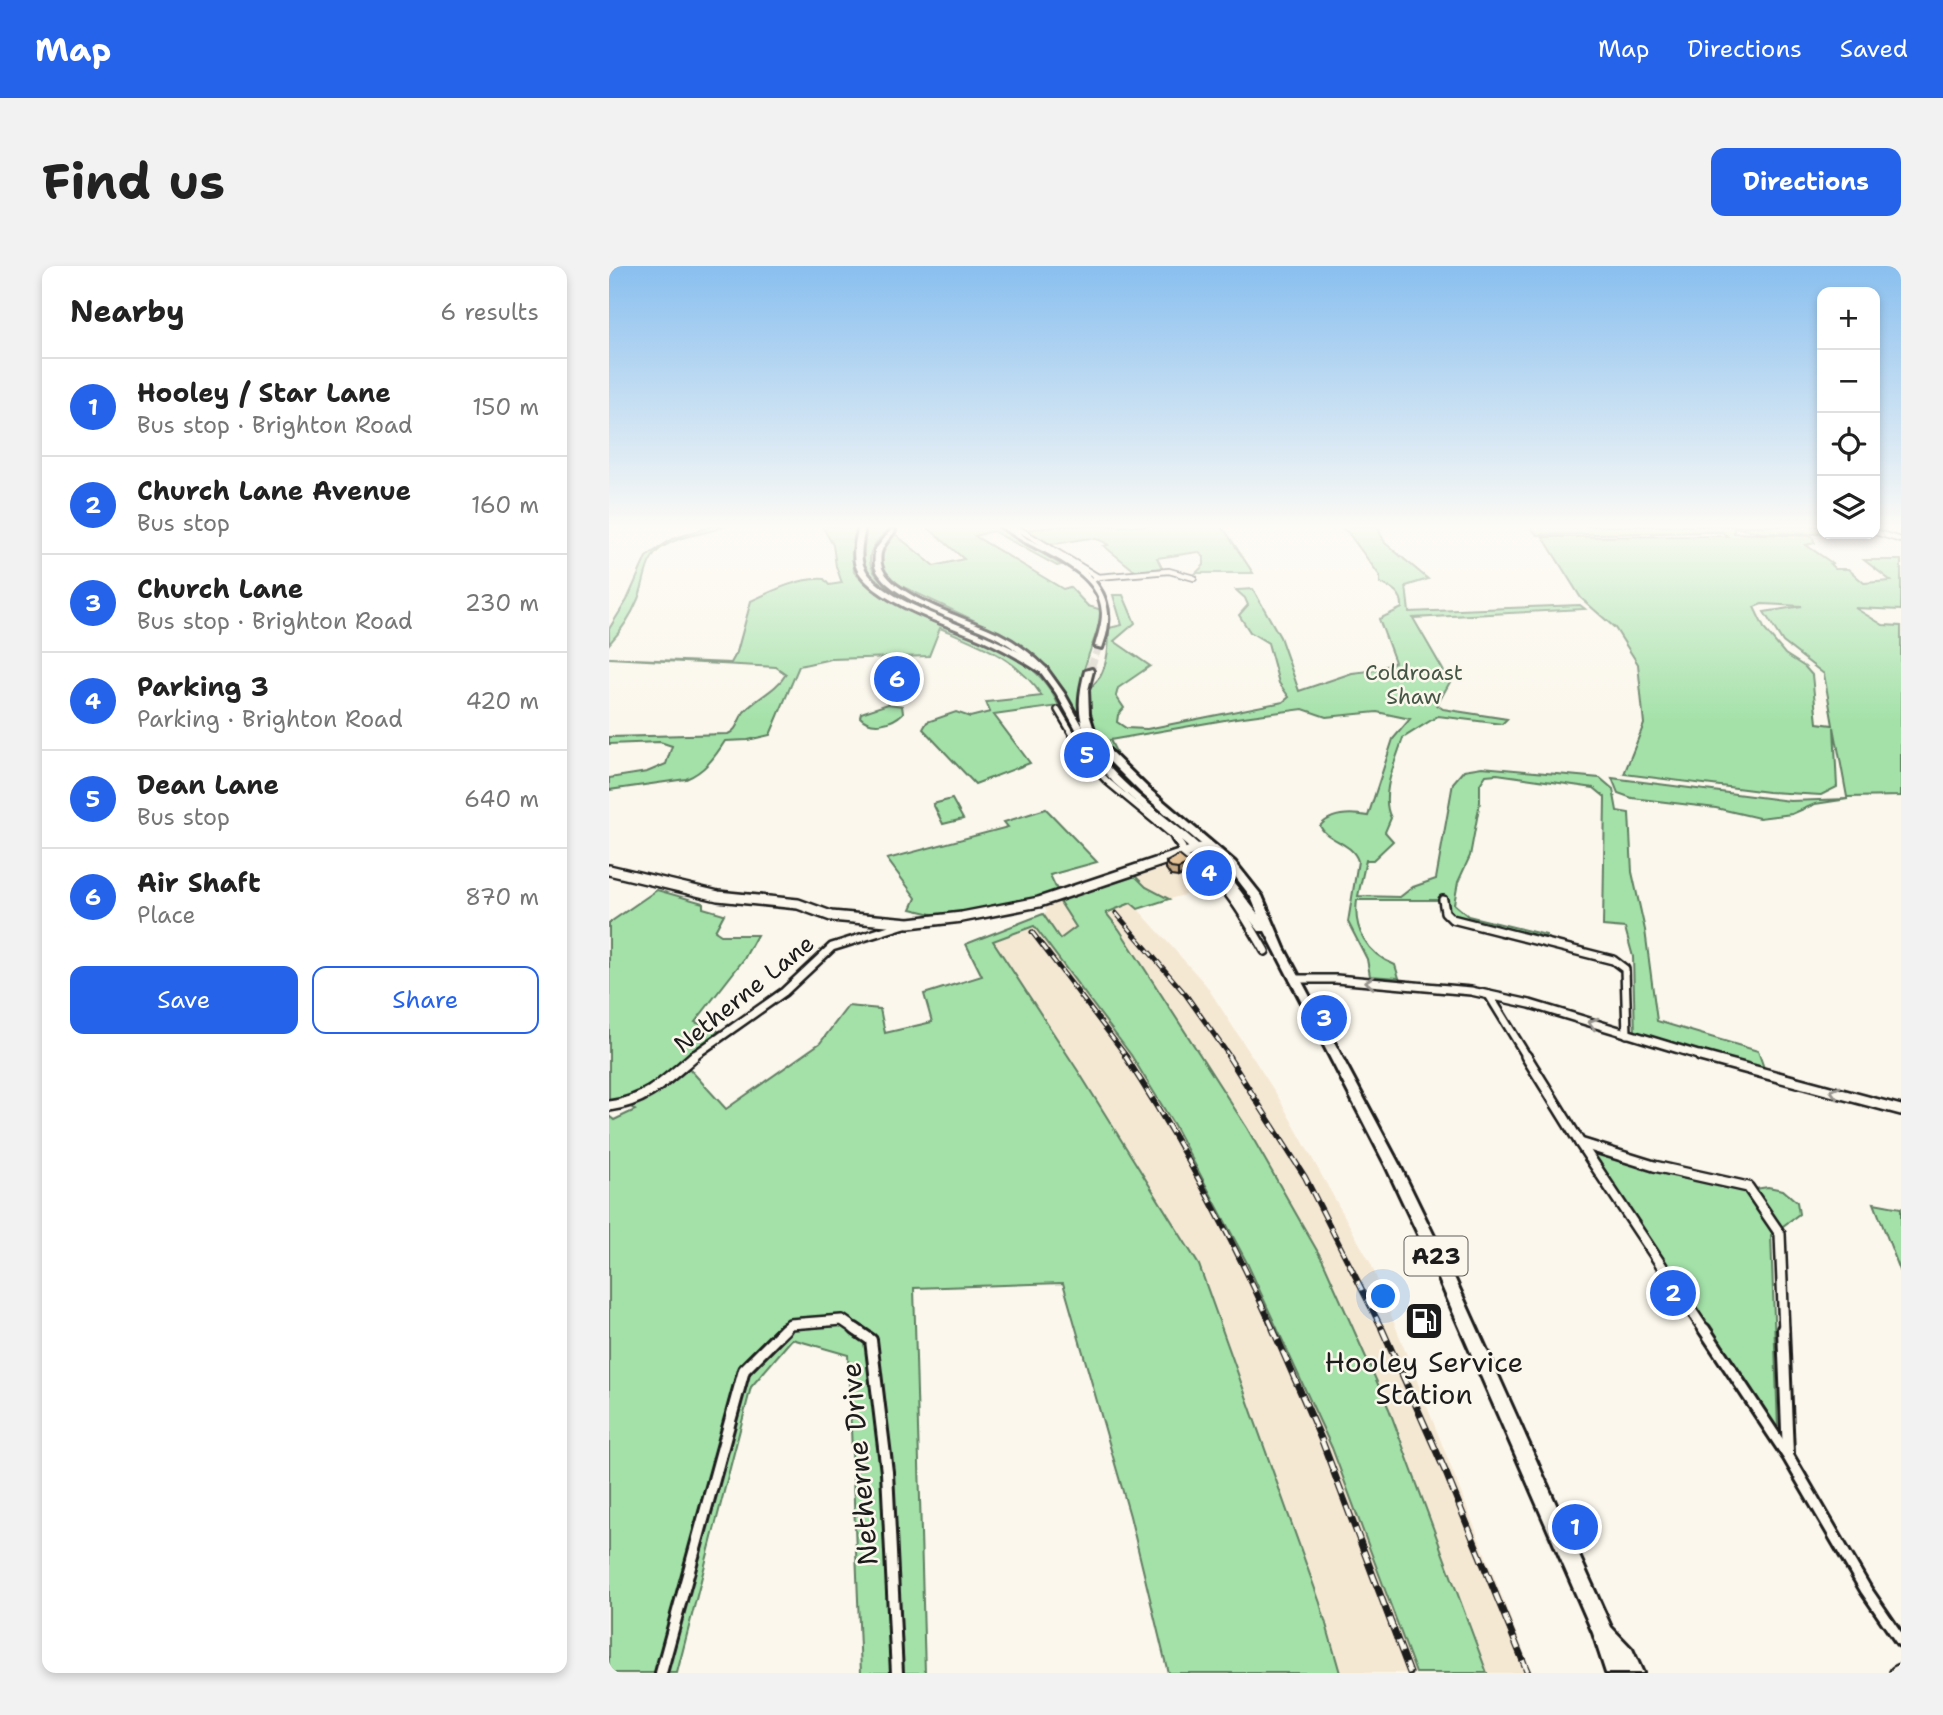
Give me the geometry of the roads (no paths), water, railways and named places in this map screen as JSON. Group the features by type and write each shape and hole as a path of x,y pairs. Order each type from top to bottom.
{"highway":[{"path":"885,592 995,642 1043,670"},
{"path":"1099,646 1106,610 1100,592"},
{"name":"A23","path":"1043,670 1095,757 1180,837 1197,849 1294,979 1409,1200 1465,1319 1603,1632 1616,1673"},
{"name":"A23","path":"1089,671 1083,707 1093,738 1145,791 1231,864 1256,897 1272,950"},
{"name":"A23","path":"1603,1632 1625,1656 1633,1673"}],"main road":[{"name":"A23","path":"902,592 1007,641 1033,659 1043,670"}],"street":[{"path":"1058,710 1089,762 1108,782 1180,837 1180,855"},
{"path":"609,870 718,897 797,904 819,909 831,916 909,923 962,917 1039,902 1210,845"},
{"path":"1180,855 1187,864 1201,867 1227,887"},
{"path":"1443,900 1445,912 1452,919 1613,960 1625,969 1627,1034"},
{"name":"Netherne Lane","path":"609,1105 630,1103 653,1091 707,1044 784,992 832,947 909,923"},
{"path":"1294,979 1435,987 1489,995 1530,1004 1727,1064 1901,1110"},
{"path":"1489,995 1580,1143 1788,1456 1866,1590 1901,1641"},
{"path":"1580,1143 1654,1166 1748,1187 1780,1234 1788,1456"},
{"name":"Netherne Drive","path":"661,1673 744,1370 790,1324 842,1320 871,1340 887,1472 897,1673"}],"tunnel":[{"path":"1091,666 1099,646"},
{"path":"1089,671 1092,664"}],"railway":[{"path":"1116,913 1186,995 1230,1057"},
{"path":"1032,932 1127,1057"},
{"path":"1125,1056 1205,1191 1274,1331"},
{"path":"1228,1056 1305,1177 1382,1329"},
{"path":"1273,1329 1322,1441 1410,1673"},
{"path":"1382,1329 1446,1473 1528,1673"}],"place":[{"name":"Air Shaft","path":"897,679"},
{"name":"Dean Lane","path":"1087,755"},
{"name":"Parking 3","path":"1209,873"},
{"name":"Church Lane","path":"1324,1018"},
{"name":"Church Lane Avenue","path":"1673,1293"},
{"name":"Hooley Service Station","path":"1424,1321"},
{"name":"Hooley / Star Lane","path":"1575,1527"}],"park label":[{"name":"Coldroast Shaw","path":"1414,685"}]}
